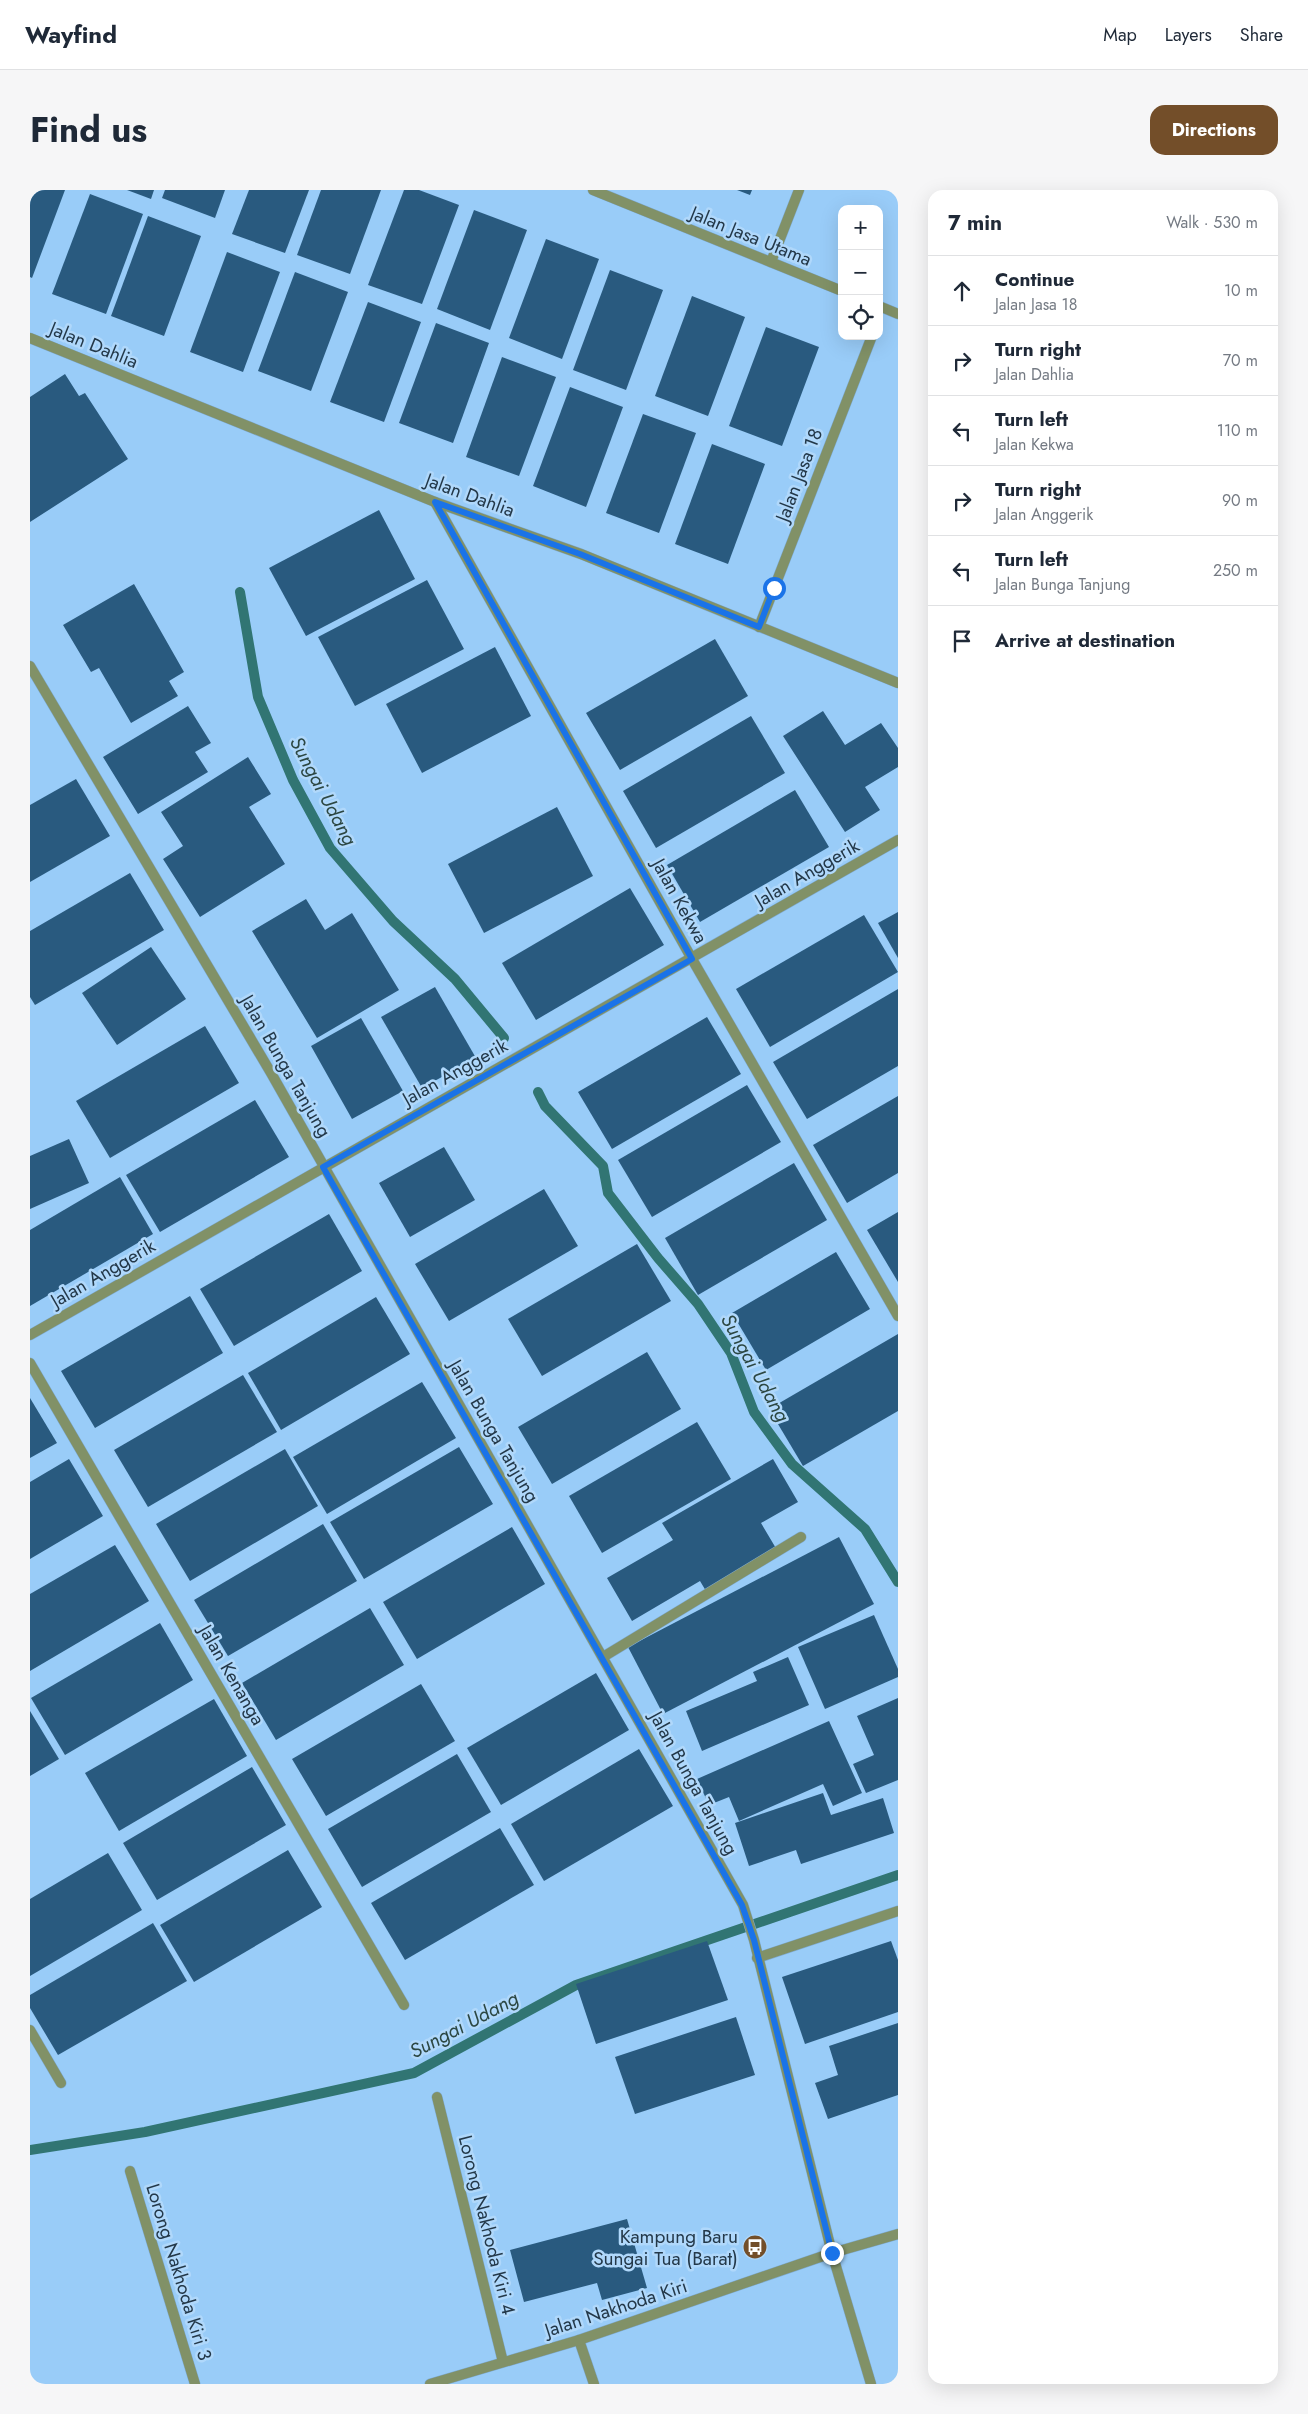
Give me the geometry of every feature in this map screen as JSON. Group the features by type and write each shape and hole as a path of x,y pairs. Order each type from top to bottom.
{"street":[{"name":"Jalan Jasa Utama","path":"592,190 838,289"},
{"path":"771,262 800,190"},
{"path":"883,311 898,314"},
{"name":"Jalan Dahlia","path":"30,338 435,502 580,554 898,683"},
{"name":"Jalan Jasa 18","path":"759,627 870,340"},
{"name":"Jalan Kekwa","path":"435,502 692,959 898,1316"},
{"name":"Jalan Bunga Tanjung","path":"30,666 271,1073 742,1905 754,1940 832,2253 871,2384"},
{"name":"Jalan Anggerik","path":"30,1336 898,840"},
{"name":"Jalan Kenanga","path":"30,1363 404,2005"},
{"path":"603,1658 802,1537"},
{"path":"757,1958 898,1911"},
{"path":"30,2030 61,2083"},
{"name":"Lorong Nakhoda Kiri 4","path":"437,2097 503,2362"},
{"name":"Lorong Nakhoda Kiri 3","path":"130,2171 195,2384"},
{"name":"Jalan Nakhoda Kiri","path":"430,2384 579,2340 832,2253 898,2234"},
{"path":"579,2340 594,2384"}],"building":[{"path":"30,190 65,190 32,278 30,277"},
{"path":"127,190 154,190 151,199"},
{"path":"165,190 225,190 215,218 162,198"},
{"path":"249,190 309,190 285,253 232,234"},
{"path":"321,190 381,190 350,274 297,255"},
{"path":"404,190 419,190 459,205 422,304 368,285"},
{"path":"737,190 752,190 750,195"},
{"path":"90,194 143,214 106,314 52,294"},
{"path":"474,210 527,230 490,330 437,309"},
{"path":"148,216 201,236 164,336 111,316"},
{"path":"546,239 599,259 562,359 509,338"},
{"path":"227,252 280,272 243,372 190,352"},
{"path":"610,270 663,290 626,390 573,370"},
{"path":"295,272 348,292 311,391 258,371"},
{"path":"692,296 745,317 708,416 655,396"},
{"path":"368,302 421,322 384,422 330,402"},
{"path":"436,323 489,343 453,443 399,423"},
{"path":"766,327 819,347 782,446 729,426"},
{"path":"502,357 556,377 519,476 466,457"},
{"path":"65,374 79,396 85,393 128,459 30,522 30,397"},
{"path":"570,387 623,407 586,507 533,486"},
{"path":"643,414 696,433 659,533 606,513"},
{"path":"712,444 765,464 728,564 675,544"},
{"path":"379,510 415,579 306,636 269,568"},
{"path":"427,580 464,649 355,706 318,637"},
{"path":"134,584 184,672 169,681 178,696 131,723 99,668 91,672 63,625"},
{"path":"715,639 748,696 620,770 586,713"},
{"path":"495,647 531,716 422,773 386,704"},
{"path":"188,706 211,743 195,752 208,772 138,814 103,757"},
{"path":"823,711 845,745 881,723 898,748 898,767 865,787 880,810 845,832 783,736"},
{"path":"751,716 785,773 656,848 623,791"},
{"path":"248,757 271,794 249,807 285,864 200,917 163,859 183,846 161,812"},
{"path":"76,779 110,836 30,882 30,805"},
{"path":"795,790 829,847 700,922 667,865"},
{"path":"557,807 593,876 484,933 448,864"},
{"path":"130,873 164,930 35,1005 30,997 30,931"},
{"path":"630,888 664,945 536,1020 502,963"},
{"path":"306,899 325,930 352,913 399,990 317,1038 252,931"},
{"path":"898,912 898,958 878,923"},
{"path":"864,915 898,972 770,1047 736,989"},
{"path":"151,947 186,999 117,1045 82,993"},
{"path":"435,987 476,1058 422,1088 381,1017"},
{"path":"898,989 898,1066 807,1119 773,1062"},
{"path":"707,1017 741,1074 612,1149 578,1092"},
{"path":"361,1018 403,1091 352,1119 311,1046"},
{"path":"205,1026 239,1083 110,1158 76,1101"},
{"path":"747,1085 781,1142 652,1217 618,1160"},
{"path":"898,1096 898,1173 847,1203 813,1145"},
{"path":"255,1100 289,1157 160,1232 126,1175"},
{"path":"69,1139 89,1183 30,1209 30,1156"},
{"path":"444,1147 475,1200 410,1237 379,1183"},
{"path":"794,1163 827,1220 698,1295 665,1238"},
{"path":"120,1177 153,1234 30,1306 30,1230"},
{"path":"544,1189 578,1246 449,1321 415,1264"},
{"path":"898,1212 898,1282 867,1230"},
{"path":"329,1214 362,1271 234,1346 200,1289"},
{"path":"637,1244 671,1301 542,1376 508,1319"},
{"path":"836,1252 870,1309 766,1370 732,1313"},
{"path":"190,1296 223,1353 95,1428 61,1371"},
{"path":"376,1297 410,1354 281,1430 248,1373"},
{"path":"898,1334 898,1411 803,1466 769,1409"},
{"path":"647,1352 681,1409 552,1484 518,1427"},
{"path":"243,1375 277,1432 148,1507 114,1450"},
{"path":"422,1382 456,1438 327,1514 293,1457"},
{"path":"30,1398 57,1443 30,1458"},
{"path":"697,1422 731,1479 602,1553 569,1496"},
{"path":"459,1447 493,1504 364,1579 330,1522"},
{"path":"285,1449 318,1506 190,1581 156,1524"},
{"path":"69,1459 103,1516 30,1559 30,1482"},
{"path":"773,1459 798,1502 761,1523 777,1550 706,1591 700,1581 632,1621 607,1578 673,1540 662,1523"},
{"path":"323,1524 357,1581 228,1656 194,1600"},
{"path":"512,1527 545,1584 417,1659 383,1602"},
{"path":"839,1537 874,1604 663,1714 628,1647"},
{"path":"115,1545 149,1601 30,1671 30,1594"},
{"path":"370,1608 404,1665 276,1740 242,1683"},
{"path":"874,1615 898,1669 898,1677 825,1709 798,1647"},
{"path":"160,1623 193,1680 65,1755 31,1698"},
{"path":"788,1657 809,1705 702,1751 686,1711 757,1681 753,1672"},
{"path":"596,1673 629,1730 501,1805 467,1748"},
{"path":"421,1684 455,1741 326,1816 292,1759"},
{"path":"898,1698 898,1780 866,1793 853,1764 874,1755 857,1716"},
{"path":"214,1699 247,1756 119,1831 85,1773"},
{"path":"30,1711 59,1759 30,1776"},
{"path":"829,1721 862,1793 833,1806 823,1784 739,1821 729,1797 709,1805 697,1779"},
{"path":"639,1749 673,1806 544,1881 511,1824"},
{"path":"457,1754 491,1812 362,1887 328,1829"},
{"path":"252,1767 286,1825 157,1900 123,1843"},
{"path":"823,1793 831,1815 883,1798 894,1833 801,1864 796,1850 749,1866 735,1823"},
{"path":"500,1828 534,1885 405,1960 371,1903"},
{"path":"288,1850 322,1907 194,1982 160,1925"},
{"path":"108,1853 142,1910 30,1976 30,1899"},
{"path":"153,1923 187,1981 58,2055 30,2008 30,1995"},
{"path":"707,1941 728,2000 596,2044 576,1984"},
{"path":"891,1941 898,1960 898,2012 805,2044 782,1977"},
{"path":"736,2017 755,2075 635,2114 615,2057"},
{"path":"898,2023 898,2095 828,2119 815,2083 838,2075 829,2046"},
{"path":"627,2219 647,2288 602,2300 597,2283 524,2302 510,2250"}],"waterway":[{"name":"Sungai Udang","path":"240,592 258,697 293,780 330,848 393,921 455,979 504,1038"},
{"name":"Sungai Udang","path":"538,1092 545,1106 603,1166 608,1193 658,1258 698,1304 731,1353 754,1412 792,1464 865,1529 898,1582"},
{"name":"Sungai Udang","path":"30,2150 145,2132 414,2073 576,1985 898,1875"}],"place":[{"name":"Kampung Baru Sungai Tua (Barat)","path":"755,2247"}],"route":[{"path":"774,588 759,627 580,554 435,502 692,959 323,1167 742,1905 754,1940 832,2253"}]}
